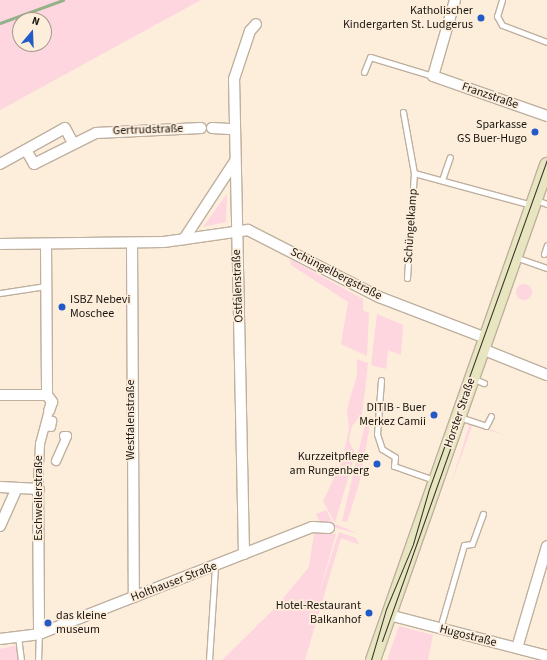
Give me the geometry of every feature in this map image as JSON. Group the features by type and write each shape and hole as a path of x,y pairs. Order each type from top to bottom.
{"main road":[{"name":"Horster Straße","path":"373,660 437,481 458,416 478,381 484,344 514,257 538,203 547,165"}],"street":[{"path":"433,76 455,0"},
{"name":"Ostfalenstraße","path":"244,554 234,161 234,79 250,31 256,24"},
{"name":"Franzstraße","path":"433,76 547,116"},
{"path":"0,164 65,128 73,143"},
{"name":"Gertrudstraße","path":"26,150 34,164 73,143 96,133 124,129 201,128"},
{"path":"212,128 234,129"},
{"path":"184,239 234,161"},
{"name":"Schüngelbergstraße","path":"0,244 132,243 184,239 236,231 252,231 379,297 484,344 547,375"},
{"name":"Westfalenstraße","path":"132,243 134,597"},
{"name":"Eschweilerstraße","path":"39,634 39,486 49,411 52,402 47,395 46,244"},
{"path":"0,395 47,395"},
{"path":"56,461 67,436 64,436"},
{"path":"0,487 16,490 39,486"},
{"path":"0,526 16,490"},
{"name":"Holthauser Straße","path":"0,639 18,635 39,634 215,567 312,527 329,528"},
{"path":"517,648 547,546"},
{"name":"Hugostraße","path":"389,615 547,656"}],"lane":[{"path":"502,0 497,16 502,25 547,42"},
{"name":"Franzstraße","path":"364,72 370,57 433,76"},
{"name":"Schüngelkamp","path":"403,112 414,173 408,278"},
{"path":"442,180 450,157"},
{"name":"Schüngelkamp","path":"414,173 538,203"},
{"path":"544,254 547,245"},
{"path":"514,257 547,268"},
{"path":"0,293 46,286"},
{"path":"382,380 378,434 382,449 395,457 394,466 437,481"},
{"path":"458,416 486,426 491,416"},
{"path":"440,629 464,545 472,544 483,514"},
{"path":"210,660 215,567"},
{"name":"Eschweilerstraße","path":"38,660 39,634"},
{"path":"18,635 21,660"}],"shaded area":[{"path":"0,0 201,0 0,110"},
{"path":"226,195 226,222 203,227"},
{"path":"290,259 363,299 363,310 369,313 367,356 341,344 348,302 291,265"},
{"path":"524,284 530,286 532,292 530,298 524,300 518,298 516,292 518,286"},
{"path":"377,314 403,325 401,355 388,350 386,369 371,365"},
{"path":"357,359 368,363 362,414 352,426 349,440 355,454 335,523 323,501 341,464 349,430 347,409 357,375"},
{"path":"372,415 359,484 347,522 342,521 366,420"},
{"path":"470,423 509,436 472,426 450,487"},
{"path":"326,510 333,523 359,534 321,524 316,514"},
{"path":"327,529 326,534 336,534 318,597 339,532 356,538 360,545 341,538 305,660 222,660 276,607 309,567 314,533 307,530"},
{"path":"399,626 433,635 428,660 387,660"},
{"path":"22,644 24,660 0,660 0,649"}],"waterway":[{"path":"0,23 63,0"}],"tram line":[{"path":"371,660 386,609 413,544 429,489 547,160"},
{"path":"382,641 453,440"}],"place":[{"name":"Katholischer Kindergarten St. Ludgerus","path":"481,18"},
{"name":"Sparkasse GS Buer-Hugo","path":"535,132"},
{"name":"ISBZ Nebevi Moschee","path":"62,307"},
{"name":"DITIB - Buer Merkez Camii","path":"434,415"},
{"name":"Kurzzeitpflege am Rungenberg","path":"377,464"},
{"name":"Hotel-Restaurant Balkanhof","path":"369,613"},
{"name":"das kleine museum","path":"48,623"}]}
